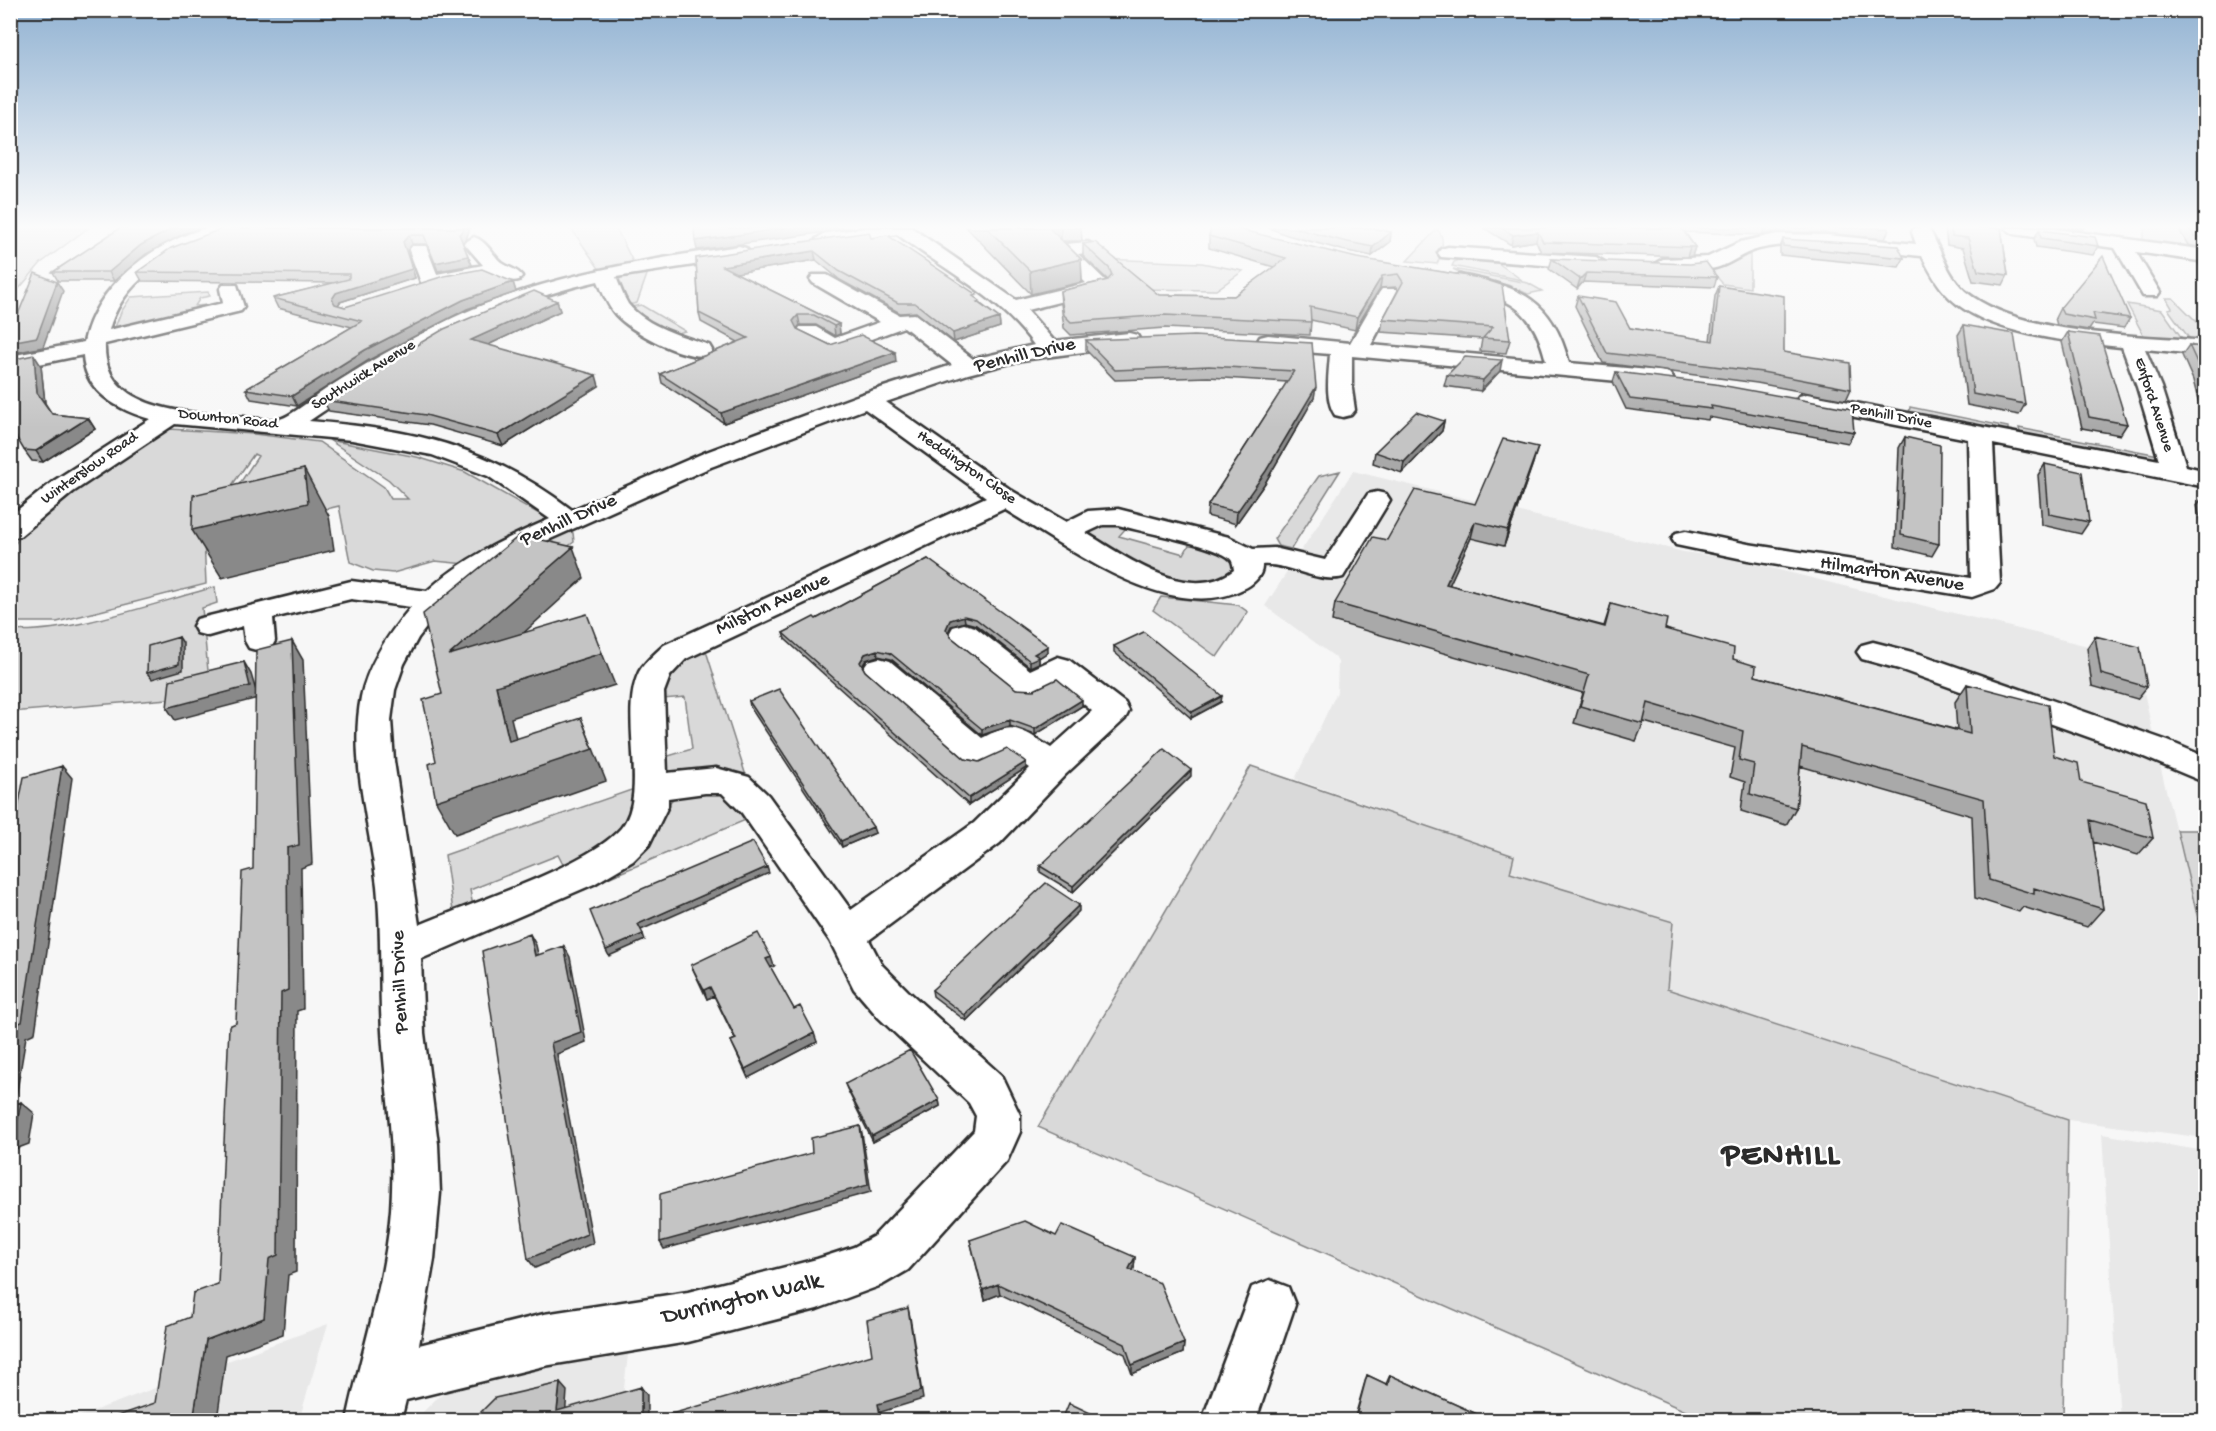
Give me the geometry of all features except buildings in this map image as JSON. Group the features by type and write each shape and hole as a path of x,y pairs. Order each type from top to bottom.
{"street":[{"path":"93,343 99,324 117,295"},
{"path":"10,363 234,308 231,295"},
{"name":"Southwick Avenue","path":"285,427 353,380 427,338 531,295"},
{"path":"614,295 620,307 630,316 666,338 701,350"},
{"path":"848,295 896,322"},
{"path":"995,295 1035,327 1047,347"},
{"path":"1012,307 1063,295"},
{"path":"1343,410 1340,389 1350,348 1388,295"},
{"path":"1514,295 1524,299 1534,308 1550,334 1559,367"},
{"path":"1959,295 1992,315 2052,331 2205,348"},
{"path":"808,332 834,346 907,319 970,368"},
{"name":"Penhill Drive","path":"380,1400 409,1257 415,1203 416,1158 401,1010 401,950 393,866 383,813 375,732 377,697 384,673 408,632 434,601 492,558 568,520 681,470 868,400 970,368 1047,347 1148,339"},
{"path":"1249,340 1559,367 1682,381"},
{"name":"Enford Avenue","path":"2130,340 2149,387 2175,471"},
{"name":"Downton Road","path":"93,343 93,365 97,374 113,394 129,403 172,415 400,440 471,460 524,486 568,520"},
{"name":"Penhill Drive","path":"1784,397 2175,471 2205,479"},
{"name":"Heddington Close","path":"868,400 1005,498 1152,581 1182,591 1212,590 1235,582 1246,573 1246,558"},
{"name":"Winterslow Road","path":"10,530 64,486 172,415"},
{"name":"Hilmarton Avenue","path":"1686,540 1952,586 1981,587 1986,583 1986,570 1980,435"},
{"name":"Milston Avenue","path":"401,950 557,886 604,862 620,851 640,827 650,806 648,692 655,672 675,652 1005,498"},
{"path":"1065,533 1098,518 1118,517 1219,543 1238,550 1246,558 1274,556 1334,571 1377,500"},
{"path":"208,626 259,627 351,590 434,601"},
{"path":"649,789 710,780 734,784 755,804 847,935 987,833 1053,766 1113,711 1058,667 1029,685 964,634"},
{"path":"1873,652 1909,661 2165,753 2205,771"},
{"path":"879,668 979,754 1009,738 1053,766"},
{"name":"Durrington Walk","path":"380,1400 544,1340 688,1317 817,1284 865,1268 891,1253 974,1168 991,1146 998,1132 999,1115 985,1089 893,1004 868,977 855,956 847,935"},
{"path":"1229,1420 1270,1305"}],"shaded area":[{"path":"623,295 640,295 637,303 628,305"},
{"path":"210,296 200,298 195,306 207,305 207,308 114,330 121,312 131,297"},
{"path":"2166,298 2173,298 2205,330 2205,343 2191,341 2168,309 2172,308"},
{"path":"2127,304 2162,310 2184,341 2144,336"},
{"path":"641,305 685,331 675,334 656,327 631,307"},
{"path":"1910,407 2008,427 2008,435 1909,415"},
{"path":"2019,428 2158,455 2152,459 2021,438"},
{"path":"169,429 254,434 319,442 384,487 391,499 408,499 389,480 329,440 417,457 465,472 573,533 574,542 560,552 497,567 435,561 393,573 373,571 350,562 339,506 223,534 234,492 258,456 254,454 223,498 204,539 206,584 57,622 11,622 10,560 11,552 18,540 33,524 78,489 161,432"},
{"path":"1340,471 1291,549 1278,546 1274,539 1319,476"},
{"path":"1353,471 1684,552 1734,559 2137,658 2156,749 2205,949 2205,1138 2068,1120 1667,989 1673,922 1510,873 1514,856 1295,779 1337,692 1338,662 1335,657 1265,606"},
{"path":"1097,524 1123,525 1126,528 1119,536 1184,554 1189,545 1194,544 1229,554 1238,570 1211,584 1170,581 1089,537 1090,531"},
{"path":"215,587 217,603 202,608 209,681 173,690 168,699 11,712 11,630 58,628 85,623"},
{"path":"1161,597 1238,605 1248,612 1217,657 1153,610"},
{"path":"699,647 706,651 747,779 728,771 672,774 665,767 665,757 692,749 685,697 663,699 664,688 670,673 678,663"},
{"path":"1251,766 1514,856 1510,873 1673,922 1667,989 2068,1120 2063,1420 1706,1420 1038,1127"},
{"path":"634,789 628,818 621,829 613,839 592,855 567,872 558,855 470,890 474,912 454,918 445,855"},
{"path":"723,790 748,819 610,877 608,873 642,853 650,844 664,808 677,795"},
{"path":"2177,830 2205,830 2205,949"},
{"path":"2102,1134 2205,1151 2205,1420 2120,1420"},
{"path":"328,1324 299,1420 69,1420"},
{"path":"629,1347 620,1420 415,1420 437,1398 467,1379"}],"district":[{"name":"PENHILL","path":"1781,1157"}]}
